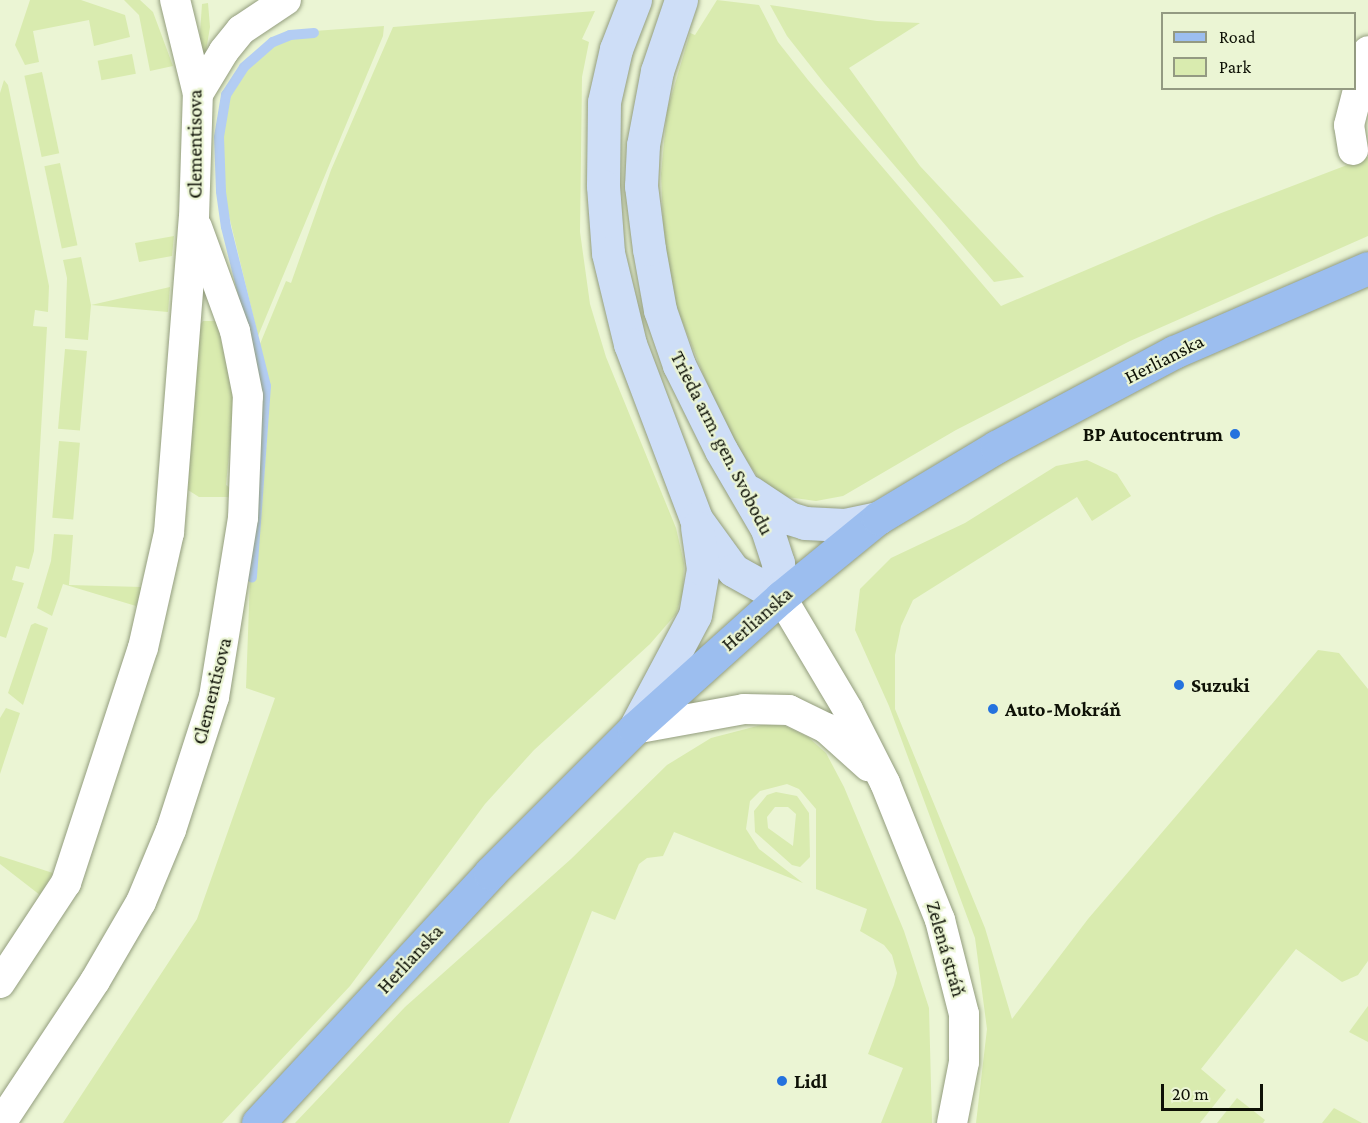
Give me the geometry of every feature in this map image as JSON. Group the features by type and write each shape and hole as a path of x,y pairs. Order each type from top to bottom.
{"main road":[{"name":"Herlianska","path":"258,1123 490,873 634,729 780,597 878,518 996,447 1174,352 1368,268"}],"street":[{"path":"198,94 224,51 241,30 286,0"},
{"name":"Trieda arm. gen. Svobodu","path":"635,0 616,49 604,102 603,186 608,254 630,344 696,519 733,570 780,597"},
{"name":"Trieda arm. gen. Svobodu","path":"681,0 663,48 643,145 641,186 649,249 660,310 679,365 775,549 780,597"},
{"name":"Clementisova","path":"0,983 66,883 148,631 169,533 194,218 198,94 180,3"},
{"path":"1353,150 1349,125 1368,51"},
{"name":"Clementisova","path":"1,1123 95,981 141,902 171,830 217,685 243,518 248,396 235,331 194,218"},
{"path":"744,488 789,518 805,523 845,525 878,518"},
{"path":"634,729 695,615 703,569 696,519"},
{"name":"Zelená stráň","path":"780,597 848,710 885,783 925,877 960,991 964,1062 952,1123"},
{"path":"634,729 736,710 789,710 833,733 885,783"}],"green space":[{"path":"30,0 81,0 125,15 130,37 94,46 89,20 33,31 39,62 25,65 15,45"},
{"path":"124,0 140,0 153,12 173,66 150,71 139,15"},
{"path":"717,0 759,5 778,42 808,80 1001,306 1216,215 1368,157 1368,236 1130,341 956,430 843,496 816,501 787,497 760,480 724,427 677,308 664,248 661,174 667,111 690,33 695,35"},
{"path":"208,3 210,27 204,63 198,63 202,4"},
{"path":"770,5 877,21 920,23 849,68 920,166 1024,277 994,282 824,83 787,36"},
{"path":"595,11 582,39 589,42 582,77 580,232 590,304 606,357 676,528 684,563 683,592 676,614 650,644 534,750 485,804 350,986 222,1123 63,1123 197,919 275,698 246,688 250,578 254,576 261,517 269,408 260,344 286,281 291,283 331,170 393,27"},
{"path":"384,26 383,36 258,336 224,195 221,137 228,96 251,63 282,39 314,35 314,31"},
{"path":"132,54 136,74 101,80 98,61"},
{"path":"42,72 59,153 42,157 24,76"},
{"path":"4,80 8,85 49,286 48,312 35,310 33,326 47,327 34,551 29,569 16,566 12,580 24,583 6,638 0,636 0,93"},
{"path":"60,163 77,245 62,248 44,166"},
{"path":"174,236 172,256 139,262 135,243"},
{"path":"81,257 91,305 88,340 65,338 67,278 63,260"},
{"path":"170,287 168,312 91,305"},
{"path":"203,321 217,321 234,404 226,485 233,490 231,497 199,497 188,490 198,327"},
{"path":"65,349 87,351 80,431 58,429"},
{"path":"59,441 80,443 73,520 52,518"},
{"path":"1087,460 1117,474 1131,496 1092,521 1077,497 913,600 901,626 895,655 895,709 985,928 1012,1019 1088,919 1318,650 1339,653 1368,689 1368,961 1358,975 1342,982 1296,949 1201,1069 1226,1090 1200,1123 976,1123 987,1029 975,938 889,706 855,630 860,589 891,558 965,523 1056,466"},
{"path":"54,534 73,535 69,585 142,587 136,606 63,584 52,616 37,608 51,561"},
{"path":"35,623 48,628 23,705 8,693 31,625"},
{"path":"6,708 20,713 0,774 0,718"},
{"path":"765,724 785,726 808,737 826,753 844,787 904,931 929,1008 932,1123 881,1123 903,1068 868,1054 897,973 892,955 884,945 860,931 867,909 816,889 816,809 799,789 787,784 760,791 750,801 746,829 759,849 803,883 674,832 663,856 647,858 639,864 615,920 592,911 509,1123 295,1123 405,1007 571,859 667,765 711,738"},
{"path":"776,792 797,796 809,813 810,857 800,867 792,865 755,832 754,811 767,795","holes":["775,807 788,807 796,814 793,846 768,828 767,817"]},
{"path":"0,856 53,873 40,895 0,864"},
{"path":"1368,1006 1368,1042 1349,1032"},
{"path":"1237,1098 1265,1120 1263,1123 1217,1123"},
{"path":"1334,1108 1362,1123 1322,1123"}],"waterway":[{"path":"221,191 219,137 226,95 244,67 273,42 290,35 314,33"},
{"path":"221,192 226,227 266,386 252,577"}],"place":[{"name":"BP Autocentrum","path":"1235,434"},
{"name":"Suzuki","path":"1179,685"},
{"name":"Auto-Mokráň","path":"993,709"},
{"name":"Lidl","path":"782,1081"}]}
